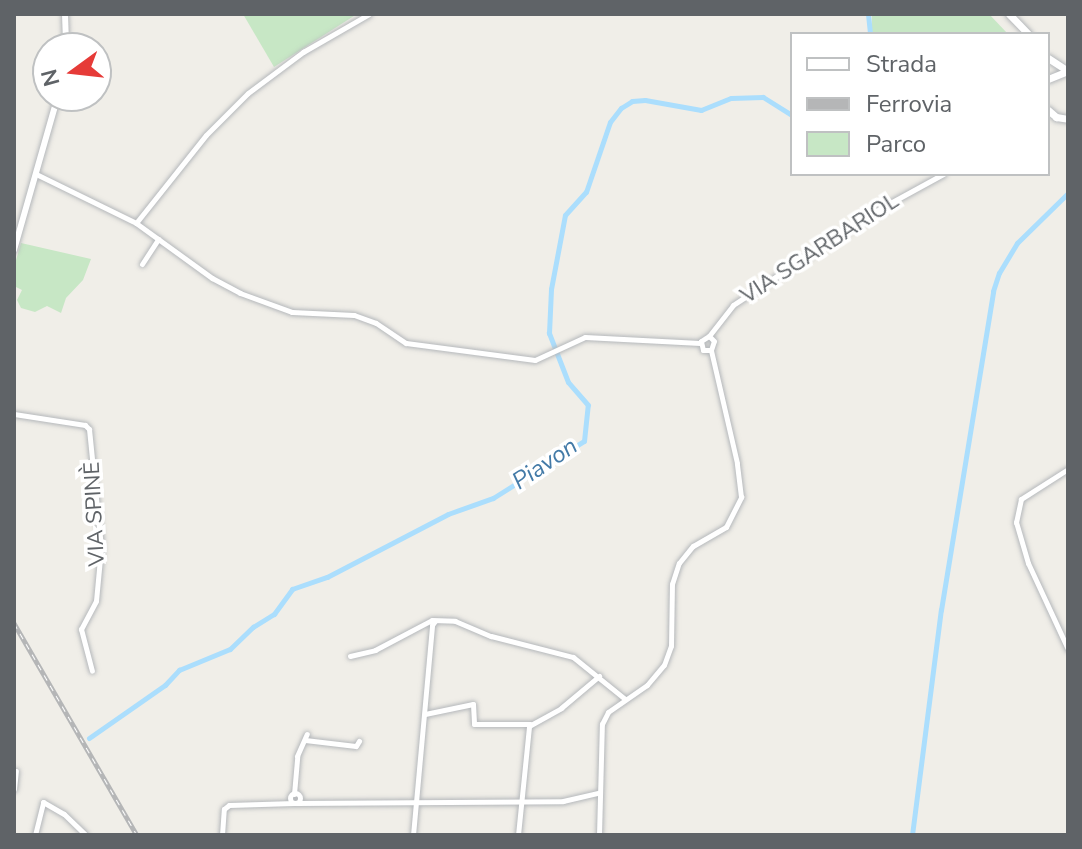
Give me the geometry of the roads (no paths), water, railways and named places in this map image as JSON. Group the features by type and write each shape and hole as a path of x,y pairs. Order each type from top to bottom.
{"main road":[{"path":"1009,14 1026,32"},
{"path":"1050,59 1068,71"},
{"path":"1050,78 1068,71"},
{"path":"1052,118 1068,119"}],"street":[{"path":"136,223 206,135 248,93 303,52 369,14"},
{"path":"14,250 53,112"},
{"path":"35,174 136,223 229,288 280,309 354,315 414,345 528,360 556,352 579,338 595,336 700,343 703,350 711,350"},
{"name":"VIA SGARBARIOL","path":"700,343 709,336 720,319 752,291 881,208 939,176"},
{"path":"142,264 158,239"},
{"path":"599,835 602,724 608,712 647,685 668,656 672,584 679,563 693,546 726,527 741,497 711,350 714,341 709,336"},
{"name":"VIA SPINÈ","path":"14,414 85,425 89,429 101,548 96,601 81,629 92,671"},
{"path":"1068,469 1021,499 1016,522 1023,551 1068,649"},
{"path":"350,656 375,650 435,621 455,621 491,636 565,654 599,676 625,699"},
{"path":"413,835 432,625 435,621"},
{"path":"425,714 473,704 474,724 530,724 561,708 599,676"},
{"path":"518,835 530,724"},
{"path":"295,797 297,756 306,737 356,746 359,741"},
{"path":"14,789 16,771"},
{"path":"222,835 224,809 229,805 283,803 295,797 310,802 563,801 599,793"},
{"path":"35,835 44,794"},
{"path":"43,802 64,814 86,835"}],"waterway":[{"name":"Piavon","path":"868,14 870,32"},
{"name":"Piavon","path":"89,738 165,685 179,670 230,649 253,627 274,614 292,589 327,577 448,514 493,498 584,441 588,405 568,382 549,333 551,289 565,215 586,192 610,122 621,108 632,101 645,100 701,110 731,98 763,97 790,114"},
{"path":"912,835 941,610 993,291 999,273 1017,243 1068,193"}],"railway":[{"path":"14,623 137,835"}]}
